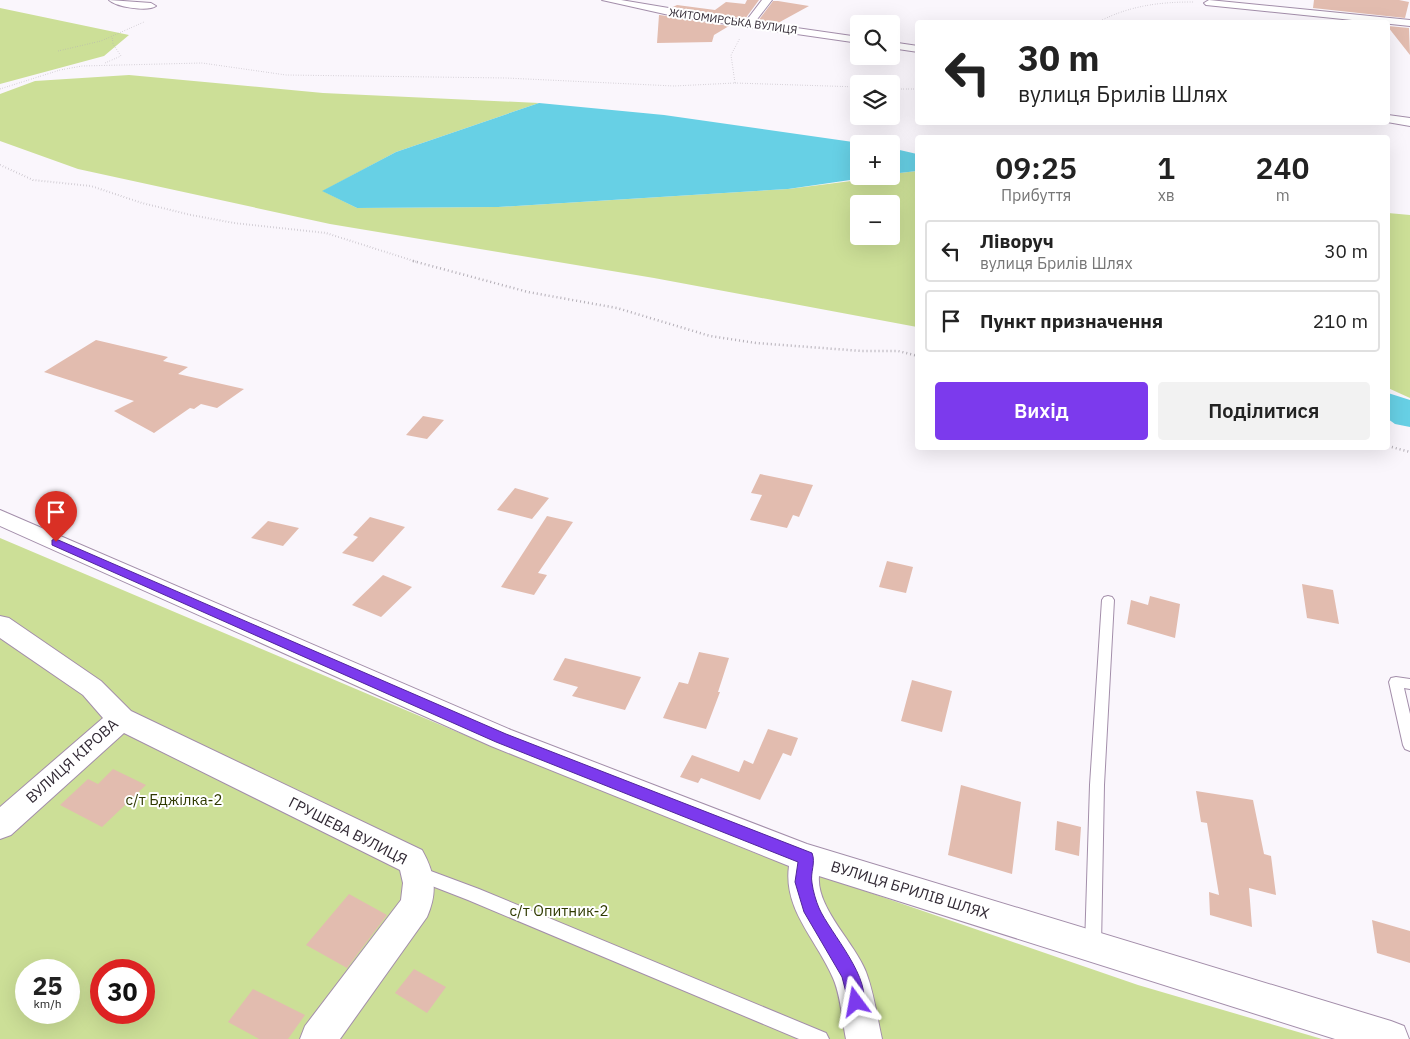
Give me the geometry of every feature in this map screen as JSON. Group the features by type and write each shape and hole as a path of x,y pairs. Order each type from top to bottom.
{"street":[{"path":"114,0 119,3 151,6"},
{"name":"ЖИТОМИРСЬКА ВУЛИЦЯ","path":"608,0 678,14 850,39"},
{"path":"749,24 767,0"},
{"path":"1209,3 1380,20"},
{"path":"1388,10 1410,17"},
{"path":"1390,21 1410,23"},
{"path":"900,46 915,49"},
{"path":"1390,119 1410,122"},
{"name":"ВУЛИЦЯ БРИЛІВ ШЛЯХ","path":"7,527 501,738 806,858 1391,1039"},
{"name":"ВУЛИЦЯ КІРОВА","path":"0,625 92,688 121,719 0,826"},
{"name":"ГРУШЕВА ВУЛИЦЯ","path":"121,719 411,860 419,873 420,889 416,906 318,1039"},
{"path":"806,858 803,882 812,912 850,974 864,1039"}],"lane":[{"path":"1093,947 1097,785 1108,600"},
{"path":"1410,684 1396,682 1410,745"},
{"path":"419,873 820,1039"}],"path":[{"path":"1101,20 1113,13 1141,3 1209,3"},
{"path":"58,51 85,46 151,19 160,11 149,8 151,6"},
{"path":"735,83 728,57 733,46 749,24"},
{"path":"103,64 120,56 113,44 112,36"},
{"path":"0,89 60,70 103,64 202,63 286,75 506,78 674,86 735,83 850,87"},
{"path":"900,89 915,89"},
{"path":"0,165 33,180 91,186 142,203 191,215 234,223 326,233 419,263 528,292 617,308 710,336 756,343 862,351 898,351 915,355"},
{"path":"1390,447 1410,452"}],"green space":[{"path":"0,8 129,35 104,56 0,84"},
{"path":"129,75 323,93 539,103 396,152 323,191 357,208 498,207 788,189 850,181 850,185 900,185 900,173 915,171 915,327 654,278 330,224 78,169 0,141 0,94 35,81"},
{"path":"1390,213 1410,215 1410,398 1390,389"},
{"path":"0,538 455,731 755,853 1138,985 1322,1039 0,1039"}],"water":[{"path":"539,103 664,115 850,142 850,180 788,189 498,207 357,208 322,191 396,152"},
{"path":"900,150 915,154 915,171 900,173"},
{"path":"1390,394 1410,400 1410,427 1395,424 1390,420"}],"building":[{"path":"747,0 759,0 745,19 673,7 677,5 715,10 726,2 745,4"},
{"path":"1314,0 1399,0 1409,2 1405,18 1313,8"},
{"path":"773,1 809,6 778,23 758,21"},
{"path":"659,15 729,26 714,35 712,42 657,43"},
{"path":"1390,26 1409,28 1410,55 1390,30"},
{"path":"96,340 168,357 163,361 188,367 178,374 244,389 217,408 201,404 194,409 190,408 154,433 114,411 134,401 44,372"},
{"path":"423,416 444,420 427,439 406,435"},
{"path":"760,474 813,485 799,517 793,515 787,528 750,520 762,495 751,493"},
{"path":"515,488 549,498 532,519 497,510"},
{"path":"547,516 573,522 538,573 547,575 534,595 501,587"},
{"path":"370,517 405,527 373,562 342,553 358,537 353,535"},
{"path":"268,521 299,528 283,546 251,538"},
{"path":"887,561 913,567 906,593 879,587"},
{"path":"383,575 412,587 381,617 352,605"},
{"path":"1302,584 1333,590 1339,624 1307,618"},
{"path":"1150,596 1180,604 1175,638 1127,624 1131,600 1148,605"},
{"path":"699,652 729,658 718,692 720,692 706,729 663,718 679,682 688,684"},
{"path":"565,658 641,677 625,710 572,696 578,687 553,680"},
{"path":"912,680 952,691 942,732 901,721"},
{"path":"768,729 798,738 791,756 783,753 760,800 701,778 698,783 680,777 692,755 739,772 744,760 753,764"},
{"path":"113,769 146,785 102,827 60,805 88,779 98,784"},
{"path":"961,785 1021,802 1012,874 948,855"},
{"path":"1196,791 1253,800 1264,854 1271,856 1276,895 1249,888 1252,927 1210,915 1209,892 1219,895 1207,823 1201,822"},
{"path":"1057,821 1081,827 1079,856 1055,850"},
{"path":"349,894 387,915 347,968 306,945"},
{"path":"1372,920 1410,931 1410,963 1377,953"},
{"path":"414,969 446,987 427,1013 395,993"},
{"path":"253,989 305,1015 288,1039 259,1039 228,1022"}],"route":[{"path":"56,542 501,738 806,858 803,882 812,912 850,974 856,1002"}],"park label":[{"name":"с/т Бджілка-2","path":"174,800"},
{"name":"с/т Опитник-2","path":"559,911"}]}
